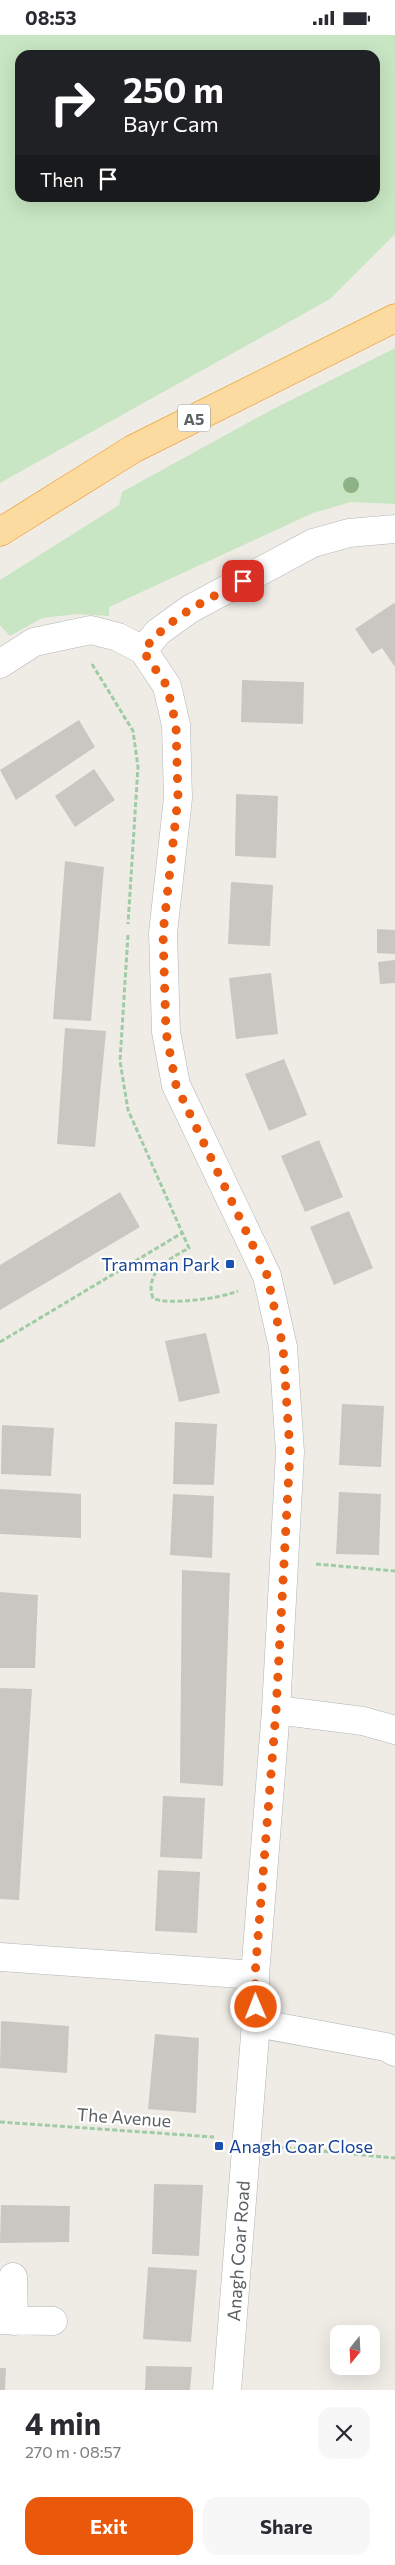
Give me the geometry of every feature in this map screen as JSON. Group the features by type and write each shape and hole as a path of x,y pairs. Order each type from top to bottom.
{"highway":[{"name":"A5","path":"0,532 133,449 395,318"}],"street":[{"path":"143,651 158,631 190,609 313,543 350,533 395,529"},
{"name":"Anagh Coar Road","path":"0,663 34,642 91,630 118,637 143,651 167,686 176,725 178,798 163,933 166,1032 176,1085 267,1275 283,1347 290,1452 276,1711 255,1975 256,2023 227,2390"},
{"path":"276,1711 363,1721 395,1730"},
{"path":"0,1957 255,1975"},
{"path":"256,2023 386,2047 395,2052"},
{"path":"14,2277 7,2320 53,2321"}],"path":[{"path":"0,1342 182,1233 189,1248 165,1261 154,1274 150,1289 153,1298 161,1303 181,1302 235,1292"},
{"path":"284,1562 395,1571"},
{"name":"The Avenue","path":"0,2122 247,2139 287,2148 395,2157"}],"green space":[{"path":"0,35 395,35 395,234 330,299 0,483"},
{"path":"395,348 395,504 351,502 313,513 109,607 109,616 77,614 42,618 10,636 0,625 0,580 119,505 122,492 273,409"}],"building":[{"path":"394,603 395,667 382,648 372,654 355,629"},
{"path":"242,680 304,682 303,724 241,722"},
{"path":"79,720 95,747 16,800 0,770"},
{"path":"94,769 115,800 75,827 55,796"},
{"path":"236,794 278,796 276,858 235,856"},
{"path":"65,861 104,867 91,1021 53,1019"},
{"path":"231,882 273,885 270,946 228,944"},
{"path":"377,929 395,930 395,954 377,953"},
{"path":"395,960 395,983 380,984 378,962"},
{"path":"271,973 278,1034 236,1039 229,978"},
{"path":"65,1028 106,1031 95,1147 57,1144"},
{"path":"284,1059 307,1115 269,1131 245,1074"},
{"path":"319,1140 343,1197 305,1212 281,1156"},
{"path":"120,1192 140,1227 0,1310 0,1265"},
{"path":"349,1211 373,1268 334,1285 310,1227"},
{"path":"206,1333 220,1393 179,1402 165,1341"},
{"path":"342,1404 384,1406 381,1467 339,1465"},
{"path":"175,1422 217,1424 214,1485 173,1484"},
{"path":"2,1425 54,1428 51,1476 1,1474"},
{"path":"0,1489 81,1494 81,1538 0,1534"},
{"path":"339,1492 381,1494 379,1555 336,1554"},
{"path":"173,1494 214,1496 212,1558 170,1555"},
{"path":"182,1570 230,1573 223,1786 180,1783"},
{"path":"0,1592 38,1595 35,1668 0,1668"},
{"path":"0,1688 32,1689 19,1900 0,1899"},
{"path":"163,1796 205,1798 202,1859 160,1857"},
{"path":"158,1870 200,1872 197,1933 155,1931"},
{"path":"1,2021 69,2026 67,2073 0,2068"},
{"path":"155,2034 199,2038 196,2113 148,2109"},
{"path":"154,2184 203,2185 199,2256 152,2254"},
{"path":"1,2205 70,2206 69,2242 0,2243"},
{"path":"148,2267 197,2270 191,2342 143,2339"},
{"path":"146,2366 192,2367 190,2390 145,2390"},
{"path":"0,2368 6,2368 5,2390 0,2390"}],"place":[{"name":"Tramman Park","path":"230,1264"},
{"name":"Anagh Coar Close","path":"219,2146"}],"route":[{"path":"243,581 190,609 158,631 143,651 167,686 176,725 178,798 163,933 166,1032 176,1085 267,1275 283,1347 290,1452 276,1711 255,1975 256,2007"}]}
